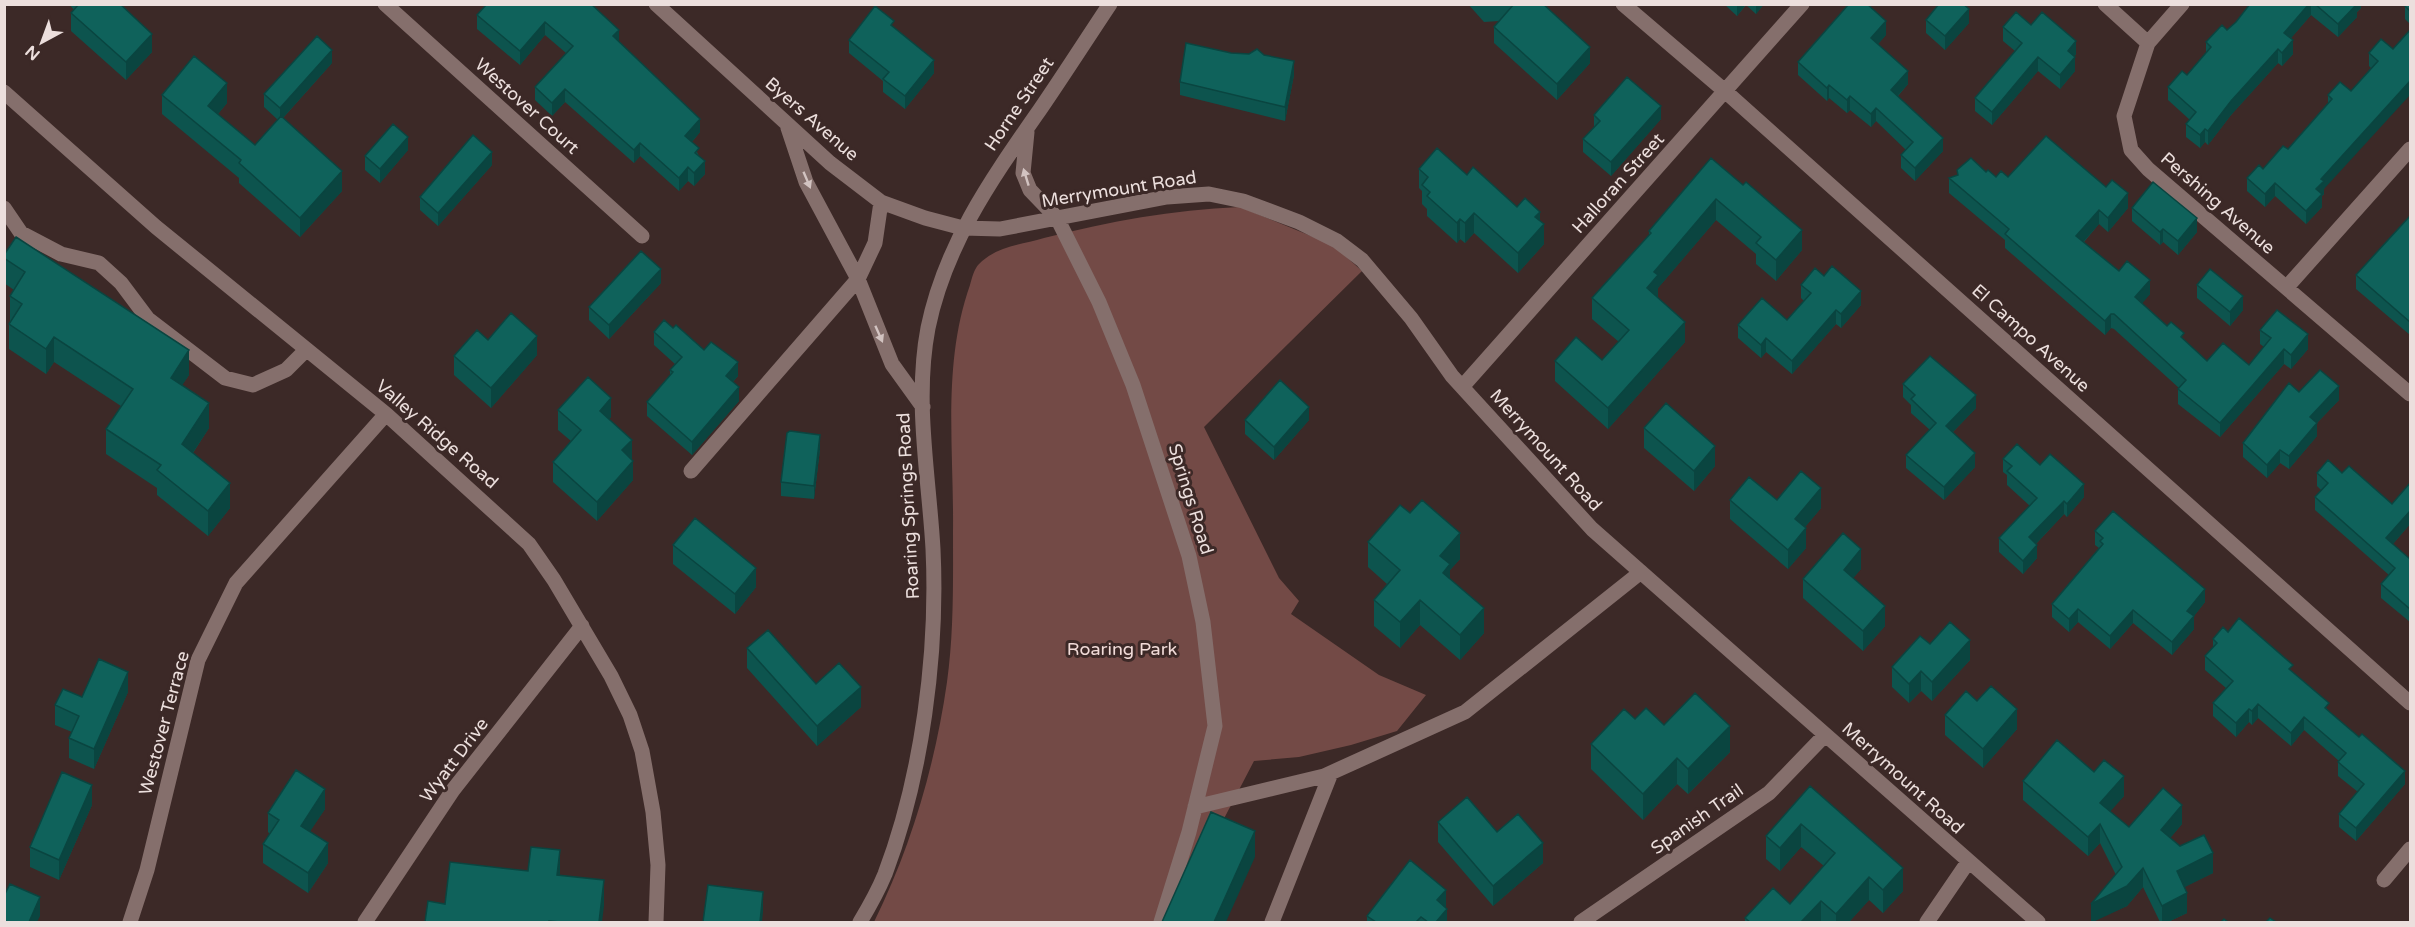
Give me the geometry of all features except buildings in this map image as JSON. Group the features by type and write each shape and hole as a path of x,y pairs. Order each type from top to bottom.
{"street":[{"name":"Westover Court","path":"385,4 642,236"},
{"name":"Byers Avenue","path":"656,4 830,163 881,202 963,228"},
{"name":"Horne Street","path":"963,228 990,180 1110,4"},
{"name":"El Campo Avenue","path":"1623,4 1726,92 2410,703"},
{"name":"Halloran Street","path":"1462,387 1802,4"},
{"path":"2105,4 2148,43 2182,4"},
{"name":"Pershing Avenue","path":"2148,43 2124,116 2131,150 2148,169 2410,394"},
{"name":"Valley Ridge Road","path":"4,92 156,227 386,414 529,543 582,626 630,714 642,750 655,833 658,865 656,922"},
{"path":"787,125 806,182 858,279 892,364 923,407"},
{"name":"Springs Road","path":"1028,126 1023,173 1030,190 1057,218 1099,302 1133,385 1189,555 1203,622 1215,726 1195,807 1161,922"},
{"path":"2287,288 2410,149"},
{"name":"Merrymount Road","path":"963,228 1000,229 1167,197 1209,194 1243,201 1299,222 1337,241 1362,260 1411,318 1462,387 1592,529 2038,922"},
{"path":"691,471 858,279 875,243 881,202"},
{"path":"4,208 21,233 61,254 99,263 121,283 148,319 225,378 253,384 286,370 306,350"},
{"name":"Roaring Springs Road","path":"861,922 885,875 903,814 928,689 933,552 923,407 928,331 939,284 963,228"},
{"name":"Westover Terrace","path":"130,922 147,870 198,660 236,583 386,414"},
{"path":"1195,807 1331,773 1465,712 1641,572"},
{"name":"Wyatt Drive","path":"365,922 453,790 582,626"},
{"name":"Spanish Trail","path":"1581,922 1769,793 1825,735"},
{"path":"1272,922 1331,773"},
{"path":"2384,880 2410,849"},
{"path":"1927,922 1968,862"}],"green space":[{"name":"Roaring Park","path":"1240,207 1333,245 1362,271 1204,427 1279,578 1299,601 1291,614 1379,675 1426,695 1397,731 1299,757 1254,761 1217,832 1164,922 874,922 899,865 920,805 936,744 947,682 953,607 951,407 953,376 961,315 976,268 986,258 1001,250 1069,232 1165,214"}]}
